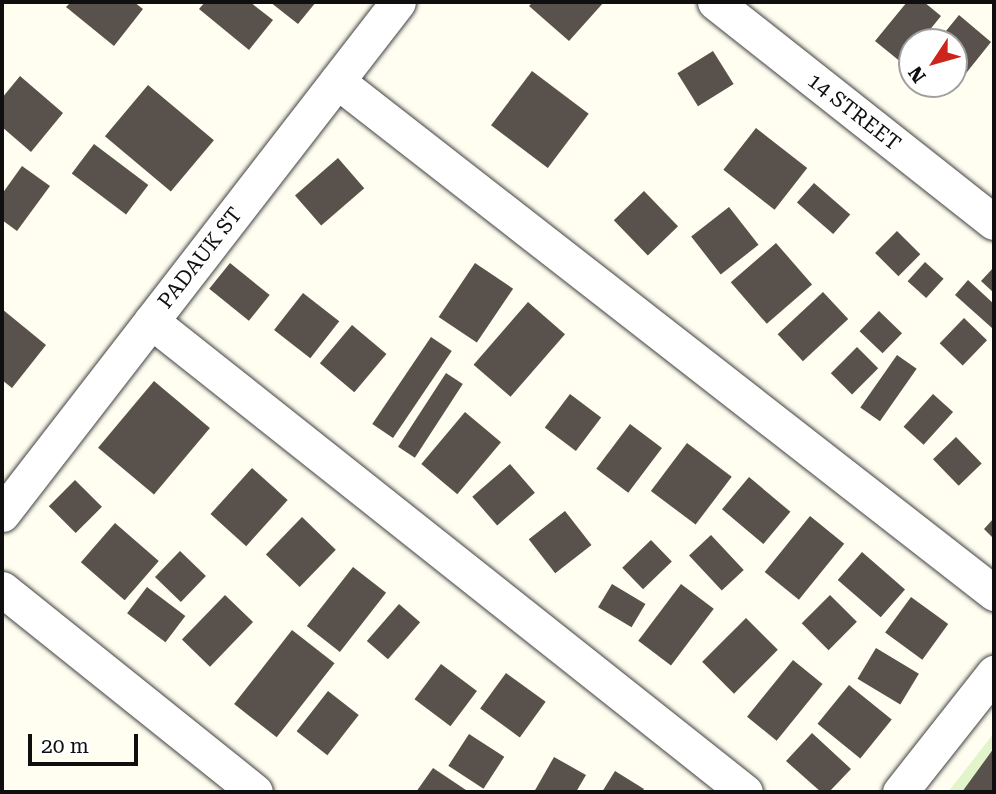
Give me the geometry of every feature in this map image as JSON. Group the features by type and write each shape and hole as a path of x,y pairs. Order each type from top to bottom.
{"street":[{"name":"PADAUK ST","path":"2,514 398,2"},
{"name":"14 STREET","path":"715,2 994,222"},
{"path":"337,81 994,593"},
{"path":"151,321 745,792"},
{"path":"2,589 255,792"},
{"path":"900,792 994,673"}],"green space":[{"path":"994,733 994,792 948,792"}],"building":[{"path":"71,2 134,2 143,9 114,46 66,7"},
{"path":"205,2 250,2 273,20 249,50 199,9"},
{"path":"270,2 316,2 298,24"},
{"path":"533,2 604,2 569,41 529,6"},
{"path":"907,2 924,2 941,16 931,28 898,28 898,60 875,41"},
{"path":"959,15 991,42 968,71 968,28 948,28"},
{"path":"713,51 734,84 698,106 677,73"},
{"path":"532,71 589,114 548,168 491,125"},
{"path":"20,76 63,113 31,152 2,127 2,98"},
{"path":"148,85 214,140 171,192 105,136"},
{"path":"756,128 807,168 775,210 723,170"},
{"path":"94,144 148,185 126,214 72,174"},
{"path":"338,158 364,188 321,226 295,195"},
{"path":"22,166 50,186 17,231 2,220 2,194"},
{"path":"814,183 850,214 833,234 797,203"},
{"path":"644,191 678,226 648,255 614,220"},
{"path":"729,207 759,245 721,274 691,237"},
{"path":"897,231 920,254 898,276 875,253"},
{"path":"776,243 812,285 767,324 731,282"},
{"path":"925,262 944,279 926,298 908,281"},
{"path":"230,263 270,295 249,321 209,289"},
{"path":"475,263 513,289 477,343 439,317"},
{"path":"994,267 994,293 981,281"},
{"path":"968,280 994,304 992,328 955,295"},
{"path":"823,292 848,319 803,361 778,334"},
{"path":"303,293 339,321 310,358 274,330"},
{"path":"528,302 565,334 511,397 474,365"},
{"path":"2,309 46,345 12,388 2,380"},
{"path":"879,311 902,333 883,353 860,331"},
{"path":"964,318 987,340 963,365 940,343"},
{"path":"352,325 386,354 354,392 320,363"},
{"path":"431,337 452,351 393,438 372,424"},
{"path":"857,347 878,368 852,394 831,373"},
{"path":"897,355 917,369 880,421 860,407"},
{"path":"446,373 463,384 415,458 398,447"},
{"path":"154,381 210,428 154,495 98,448"},
{"path":"570,394 601,417 576,451 545,428"},
{"path":"933,394 953,412 924,445 904,427"},
{"path":"465,412 501,442 457,494 421,464"},
{"path":"630,424 662,448 628,493 596,469"},
{"path":"956,437 982,464 959,486 933,459"},
{"path":"687,443 732,477 696,525 651,491"},
{"path":"510,464 535,493 497,525 472,497"},
{"path":"252,468 288,500 246,546 211,514"},
{"path":"749,477 790,512 763,544 722,509"},
{"path":"75,480 102,507 76,533 49,506"},
{"path":"565,511 591,545 555,573 529,539"},
{"path":"810,516 844,544 799,600 765,572"},
{"path":"302,517 336,550 300,587 266,554"},
{"path":"994,518 994,539 984,529"},
{"path":"115,523 159,561 125,600 81,562"},
{"path":"711,535 744,570 722,591 689,555"},
{"path":"651,540 672,562 643,589 622,568"},
{"path":"180,551 206,576 181,602 155,577"},
{"path":"862,552 905,589 881,617 838,580"},
{"path":"353,567 386,593 340,652 307,626"},
{"path":"612,584 645,604 632,627 598,607"},
{"path":"681,584 714,609 671,665 638,641"},
{"path":"147,587 185,616 165,642 127,613"},
{"path":"225,595 253,622 210,667 182,640"},
{"path":"830,595 857,622 829,650 802,623"},
{"path":"911,597 948,624 922,660 885,633"},
{"path":"399,604 420,622 388,659 367,641"},
{"path":"746,618 778,650 734,694 702,662"},
{"path":"292,630 335,663 277,737 234,704"},
{"path":"876,648 919,674 900,705 857,679"},
{"path":"793,660 823,684 777,741 747,717"},
{"path":"441,664 477,691 450,726 415,699"},
{"path":"506,673 546,702 520,737 480,709"},
{"path":"849,685 892,720 860,758 818,724"},
{"path":"328,691 359,715 327,755 297,731"},
{"path":"812,733 851,769 829,792 821,792 786,761"},
{"path":"469,734 504,757 484,789 448,766"},
{"path":"994,748 994,792 962,792"},
{"path":"554,757 586,775 576,792 534,792"},
{"path":"433,768 469,792 416,792"},
{"path":"615,771 644,789 642,792 602,792"}]}
